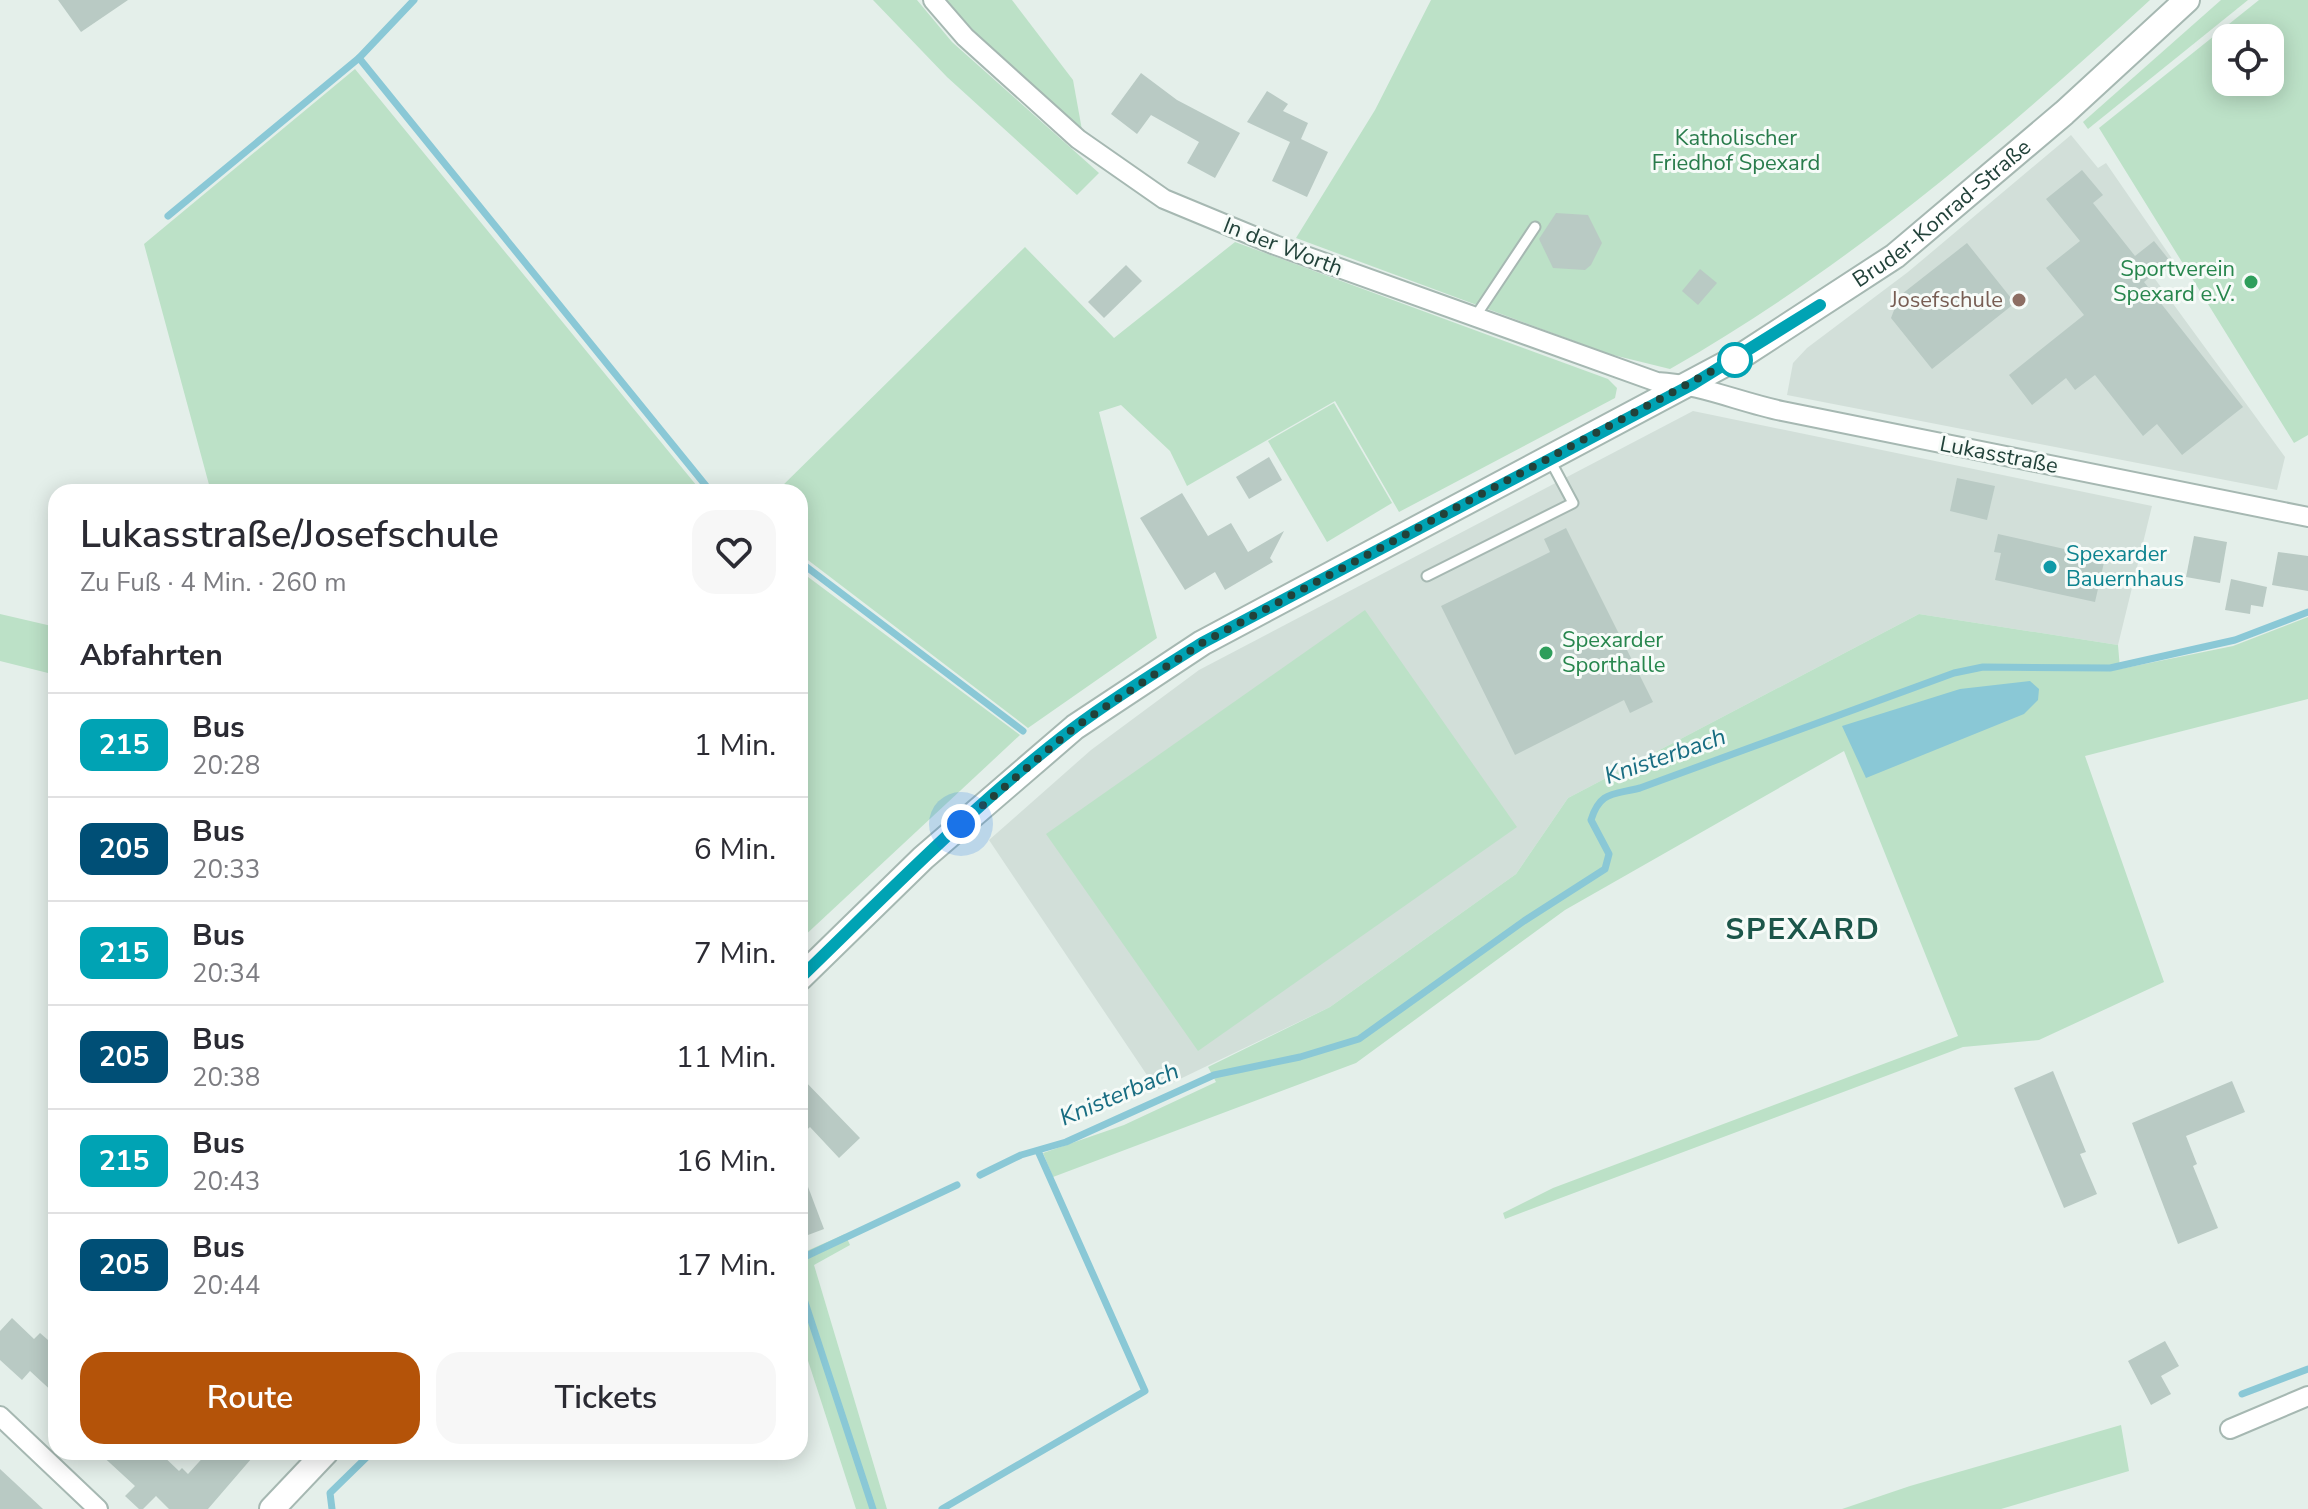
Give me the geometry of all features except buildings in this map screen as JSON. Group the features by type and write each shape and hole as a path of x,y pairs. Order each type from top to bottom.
{"street":[{"name":"In der Worth","path":"933,0 965,37 1078,139 1164,199 1275,245 1657,382 1693,384"},
{"name":"Bruder-Konrad-Straße","path":"808,970 923,858 1075,727 1202,643 1693,384 1895,256 2064,113 2187,0"},
{"name":"Lukasstraße","path":"1693,384 1757,406 2308,517"},
{"path":"2230,1429 2308,1396"},
{"path":"0,1416 98,1509"},
{"path":"272,1509 318,1460"}],"lane":[{"path":"1475,318 1535,227"},
{"path":"1427,576 1573,503 1550,459"}],"shaded area":[{"name":"Josefschule","path":"2071,135 2098,168 2106,163 2175,263 2155,279 2285,457 2277,490 1787,395 1793,363 1807,348 1908,272"},
{"path":"1693,411 2152,506 2118,645 1919,614 1568,798 1516,874 1330,1007 1157,1090 989,840 1091,750 1199,670"}],"green space":[{"path":"873,0 917,0 952,42 1099,173 1077,195 947,77"},
{"path":"947,0 1012,0 1073,80 1082,130 969,27"},
{"name":"Katholischer Friedhof Spexard","path":"1431,0 2150,0 2037,101 1920,198 1799,288 1670,369 1609,354 1296,238 1375,110"},
{"path":"2221,0 2248,0 2218,24 2212,24 2212,29 2088,129 2083,122"},
{"name":"Sportverein Spexard e.V.","path":"2259,0 2308,0 2308,435 2294,443 2099,128 2212,38 2212,96 2284,96 2284,24 2229,24"},
{"path":"355,69 695,484 209,484 144,244"},
{"path":"1235,242 1608,379 1617,388 1615,398 1399,512 1335,401 1187,486 1170,451 1121,405 1099,412 1157,638 1028,728 808,560 808,484 784,484 1025,247 1114,338"},
{"path":"1334,403 1392,503 1327,542 1268,441"},
{"path":"808,577 1020,735 808,933"},
{"path":"1365,610 1517,827 1198,1051 1046,834"},
{"path":"0,614 48,625 48,673 0,661"},
{"path":"1919,614 2118,645 2120,669 2233,646 2308,617 2308,699 2085,756 2164,982 2039,1040 1963,1047 1505,1219 1503,1213 1553,1188 1958,1036 1844,751 1565,910 1356,1063 1053,1177 1043,1153 1124,1125 1216,1082 1208,1067 1330,1007 1516,874 1568,798"},
{"path":"845,1234 850,1245 814,1265 887,1509 856,1509 808,1361 808,1250"},
{"path":"2121,1425 2129,1471 2001,1509 1842,1509 1910,1486"}],"water":[{"path":"2030,681 2039,689 2038,700 2024,714 1866,778 1842,726 1960,689"}],"waterway":[{"path":"414,0 359,58 705,484"},
{"path":"168,216 359,58"},
{"path":"808,568 1023,731"},
{"name":"Knisterbach","path":"980,1175 1021,1155 1066,1142 1214,1075 1300,1057 1359,1039 1524,921 1605,869 1609,854 1591,820 1599,804 1609,796 1640,788 1954,673 1983,667 2110,668 2235,640 2308,612"},
{"path":"942,1509 1145,1391 1038,1151"},
{"name":"Knisterbach","path":"808,1255 957,1185"},
{"path":"808,1311 873,1509"},
{"path":"2242,1394 2308,1369"},
{"name":"Knisterbach","path":"332,1509 330,1493 364,1460"}],"bus line":[{"name":"215","path":"808,970 923,858 999,790 1075,727 1146,679 1202,643 1693,384 1820,305"}],"place":[{"name":"Sportverein Spexard e.V.","path":"2251,282"},
{"name":"Josefschule","path":"2019,300"},
{"name":"Spexarder Bauernhaus","path":"2050,567"},
{"name":"Spexarder Sporthalle","path":"1546,653"}],"district":[{"name":"SPEXARD","path":"1803,929"}],"route":[{"path":"961,824 1075,727 1202,643 1693,384 1746,353 1735,360"}]}
